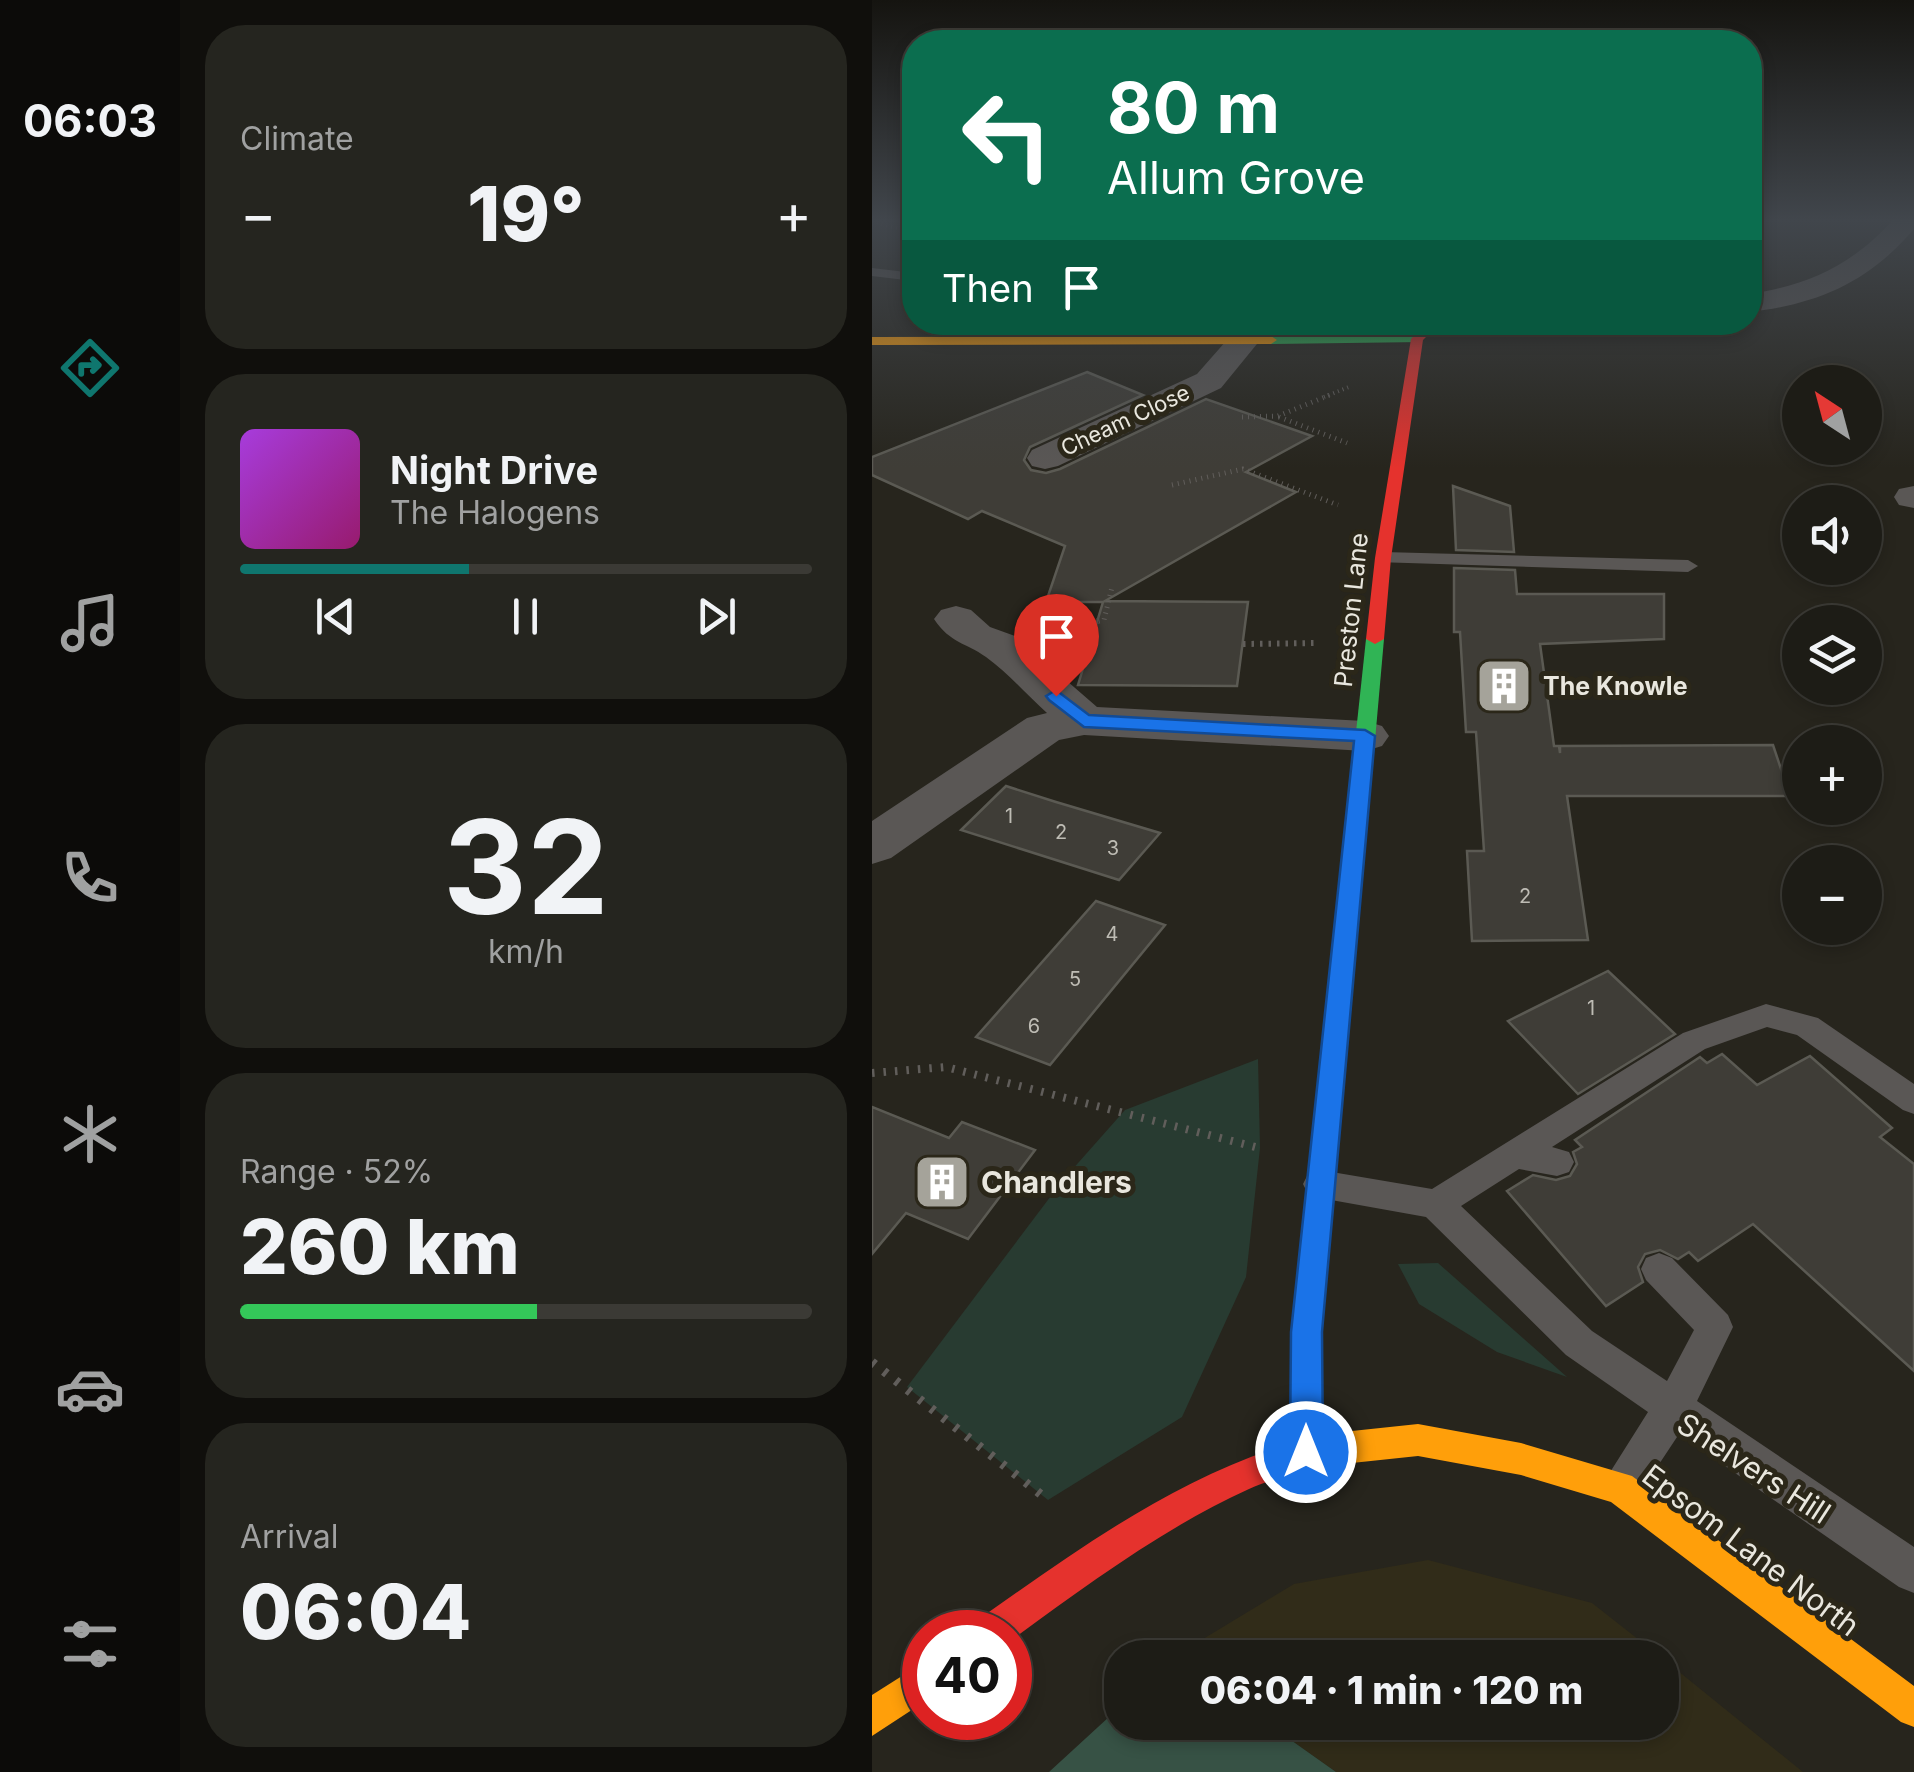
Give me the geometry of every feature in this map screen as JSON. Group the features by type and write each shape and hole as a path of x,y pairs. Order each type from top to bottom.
{"street":[{"path":"872,341 1031,335"},
{"path":"1215,335 1416,349 1426,335"},
{"name":"Cheam Close","path":"1045,458 1210,381 1245,338"},
{"name":"Preston Lane","path":"1306,1452 1307,1332 1382,558 1416,349"},
{"path":"956,619 974,636 999,645 1084,721"},
{"path":"872,846 1044,728 1084,721 1365,736"},
{"name":"Epsom Lane North","path":"1023,1610 1098,1557 1203,1494 1306,1452 1418,1440 1521,1459 1620,1488 1914,1709"},
{"path":"872,1716 902,1695"}],"lane":[{"path":"1382,558 1688,566"},
{"path":"1436,1204 1694,1041 1766,1015 1807,1026 1914,1101"},
{"path":"1519,1155 1556,1162"},
{"path":"1320,1184 1436,1204 1579,1343 1672,1410 1715,1326 1660,1269"},
{"name":"Shelvers Hill","path":"1620,1488 1672,1410 1914,1572"}],"path":[{"path":"1278,416 1416,349"},
{"path":"1230,417 1278,416 1398,464"},
{"path":"1172,485 1243,470 1388,524"},
{"path":"1104,620 1112,588"},
{"path":"1242,644 1374,642"},
{"path":"872,1073 946,1067 1125,1110 1260,1148 1320,1184"},
{"path":"872,1362 1048,1500 1098,1557"}],"shaded area":[{"path":"1428,1560 1592,1603 1639,1640 1201,1640 1294,1584"},
{"path":"1679,1672 1803,1772 1336,1772 1291,1740 1679,1740"}],"green space":[{"path":"1258,1059 1260,1148 1246,1277 1182,1417 1048,1500 907,1387 1063,1180 1125,1110"},
{"path":"1438,1263 1567,1377 1497,1352 1419,1304 1398,1264"},
{"path":"1104,1722 1104,1740 1291,1740 1336,1772 1049,1772"}],"building":[{"path":"1087,372 1143,395 1030,447 1024,460 1031,470 1046,473 1060,469 1206,399 1312,436 1246,472 1296,492 1105,601 1248,602 1237,686 1078,685 1103,602 1046,602 1065,546 982,511 968,519 872,475 872,457"},
{"path":"1453,486 1510,506 1514,552 1456,550"},
{"name":"The Knowle","path":"1454,568 1515,570 1517,594 1664,594 1664,639 1540,644 1554,746 1559,746 1560,753 1560,746 1773,745 1782,772 1782,796 1567,796 1588,940 1472,941 1467,851 1484,851 1476,732 1466,732 1460,632 1454,632"},
{"path":"1006,786 1160,833 1119,880 961,830"},
{"path":"1096,901 1165,925 1050,1065 976,1037"},
{"path":"1608,971 1675,1034 1578,1094 1508,1021"},
{"path":"1722,1054 1757,1085 1810,1056 1892,1128 1880,1137 1914,1164 1914,1371 1753,1224 1698,1261 1689,1252 1678,1259 1660,1250 1645,1254 1638,1267 1643,1282 1606,1306 1507,1191 1533,1175 1556,1180 1570,1176 1577,1164 1573,1152 1582,1147 1575,1140 1700,1057 1707,1063"},
{"name":"Chandlers","path":"872,1107 949,1138 962,1122 1035,1150 968,1239 906,1213 872,1254"}],"traffic: fast":[{"path":"1271,340 1417,339"},
{"path":"1333,1068 1375,639"}],"traffic: slow":[{"path":"872,341 1271,340"},
{"path":"1306,1452 1307,1332 1333,1068"},
{"path":"1333,1449 1418,1440 1521,1459 1620,1488 1914,1709"},
{"path":"872,1717 902,1696"}],"traffic: jam":[{"path":"1375,639 1383,558 1417,339 1421,335"},
{"path":"1023,1610 1110,1549 1200,1495 1290,1458 1333,1449"}],"place":[{"name":"The Knowle","path":"1504,686"},
{"name":"Chandlers","path":"942,1182"}],"route":[{"path":"1056,696 1084,721 1365,736 1307,1332 1306,1452"}]}
